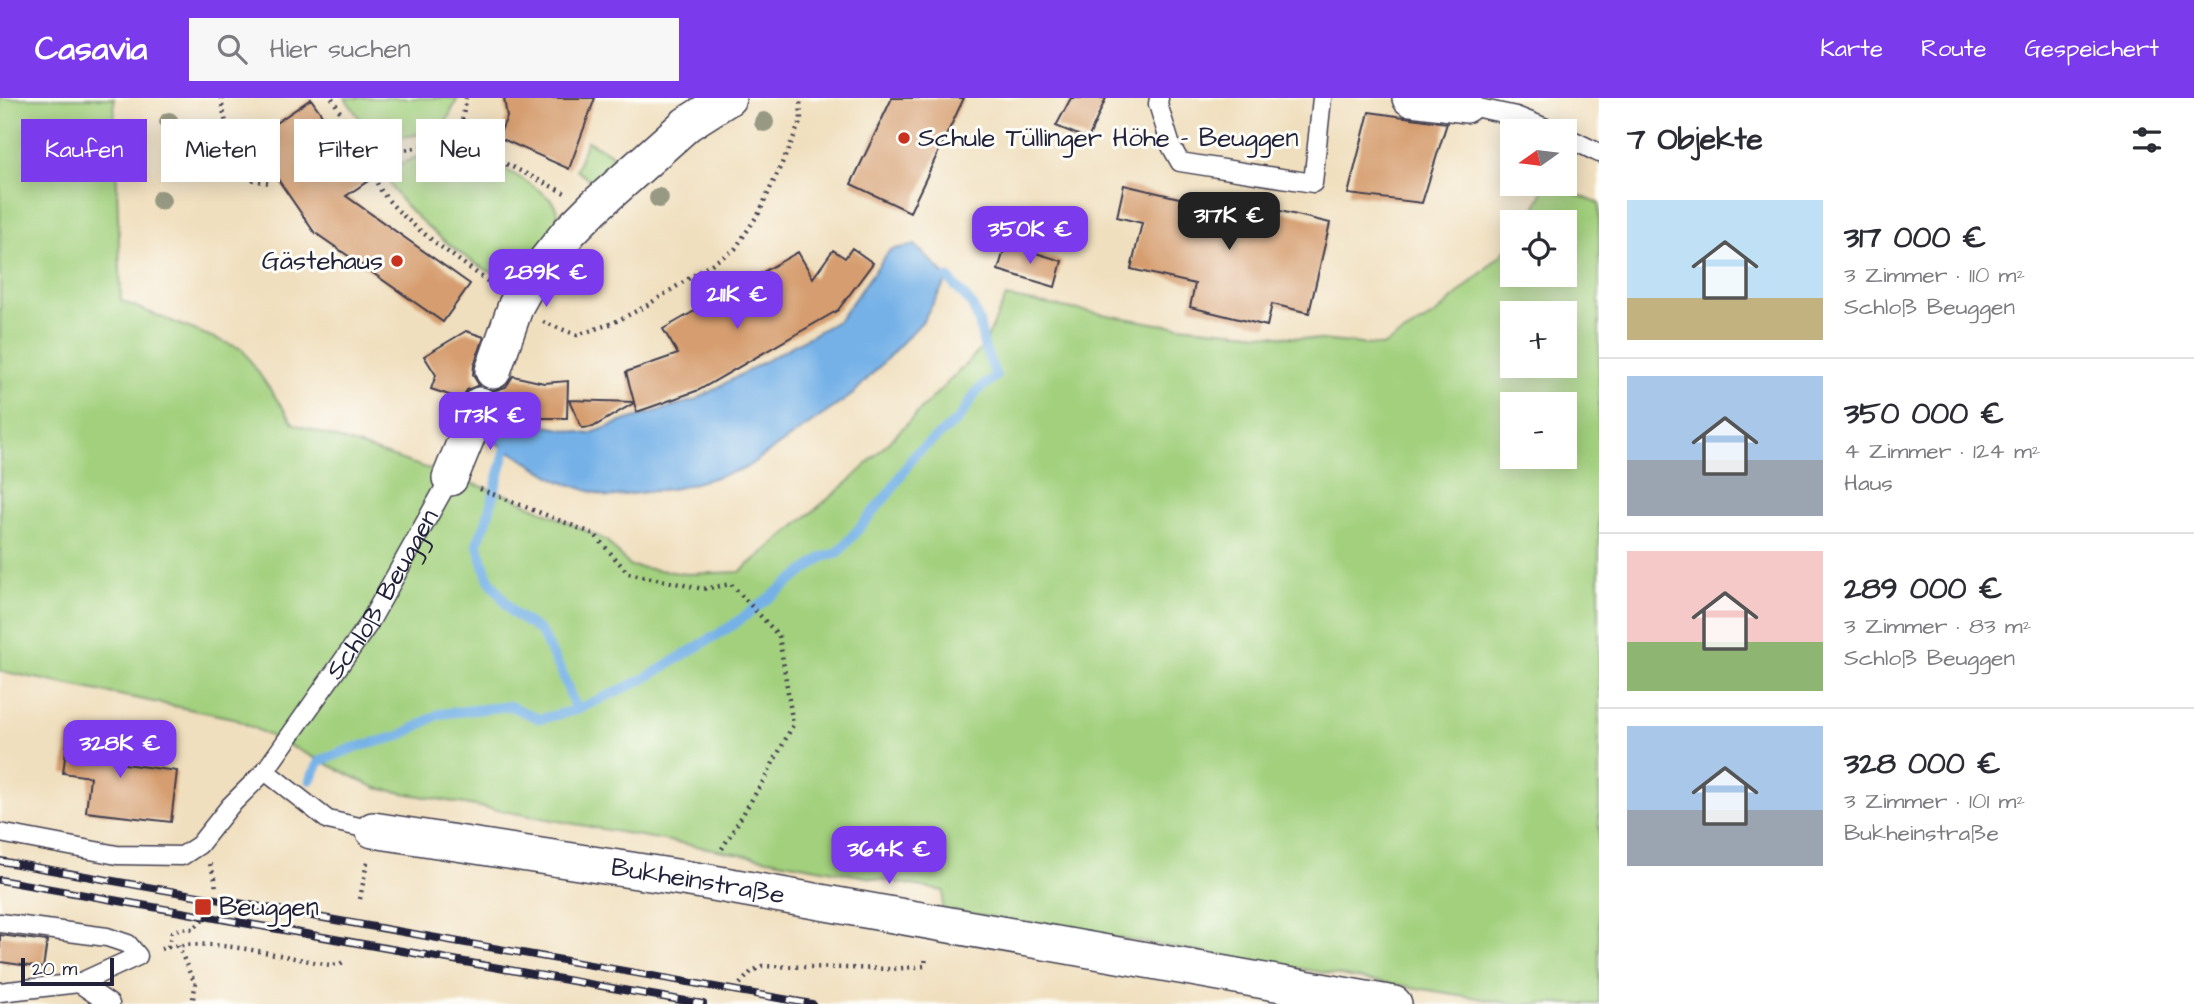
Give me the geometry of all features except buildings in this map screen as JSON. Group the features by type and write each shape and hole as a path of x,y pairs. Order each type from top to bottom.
{"street":[{"path":"493,371 516,304 529,282 570,231 687,124 728,98"},
{"path":"1410,98 1465,105"},
{"name":"Schloß Beuggen","path":"450,478 480,405"},
{"name":"Bukheinstraße","path":"373,830 702,881 1394,1004"}],"lane":[{"path":"1159,98 1158,104 1171,146 1180,162 1313,183 1322,98"},
{"path":"1465,105 1524,119"},
{"path":"1577,142 1599,153"},
{"name":"Schloß Beuggen","path":"0,833 117,855 183,856 199,845 230,806 265,771 368,625 450,478"},
{"name":"Bukheinstraße","path":"265,771 328,820 373,830"},
{"path":"0,923 107,937 128,944 138,956 79,983 0,992"},
{"path":"79,983 110,1004"}],"path":[{"path":"222,98 236,167 254,180 269,183"},
{"path":"332,98 356,135 383,150 416,147"},
{"path":"462,119 466,98"},
{"path":"505,163 594,207"},
{"path":"450,478 594,534 628,573 703,589 731,584 779,636 793,725 765,778 702,881"},
{"path":"215,879 216,891"},
{"path":"168,947 172,932 193,929 203,920"},
{"path":"740,984 751,972 762,966 892,970 925,966 932,923"},
{"path":"192,1004 197,982 191,976 180,945 207,943 330,965 346,960"}],"green space":[{"path":"0,98 114,98 115,119 21,119 21,182 117,182 121,301 242,349 294,424 510,496 606,540 630,566 687,574 740,572 852,479 984,346 1006,297 1158,324 1382,346 1436,314 1500,256 1500,287 1577,287 1577,210 1534,210 1541,196 1577,194 1599,204 1599,1004 1501,1002 942,909 944,891 376,788 233,718 0,671"},
{"path":"345,98 458,98 448,119 416,119 416,135 402,137 402,119 360,119"},
{"path":"587,141 610,153 617,165 599,181 588,179 576,170"},
{"path":"416,157 416,182 505,182 505,169 553,202 561,229 515,278 499,276 457,250 401,200 390,182 402,182 402,163"}],"water":[{"path":"915,245 948,278 922,322 852,395 744,469 677,488 608,497 559,481 480,433 485,415 589,434 695,400 839,320 890,250"}],"waterway":[{"path":"310,780 320,761 353,748 400,736 439,714 510,706 540,719 576,710 644,679 733,625 823,557 838,553 889,493 915,454 958,420 977,391 996,376 972,305 948,278"},
{"path":"506,448 486,523 477,543 488,578 513,613 540,631 562,673 576,710"}],"railway":[{"path":"0,861 812,1004"},
{"path":"0,880 703,1004"}],"place":[{"name":"Schule Tüllinger Höhe - Beuggen","path":"904,138"},
{"name":"Gästehaus","path":"397,261"},
{"name":"Beuggen","path":"203,907"}]}
